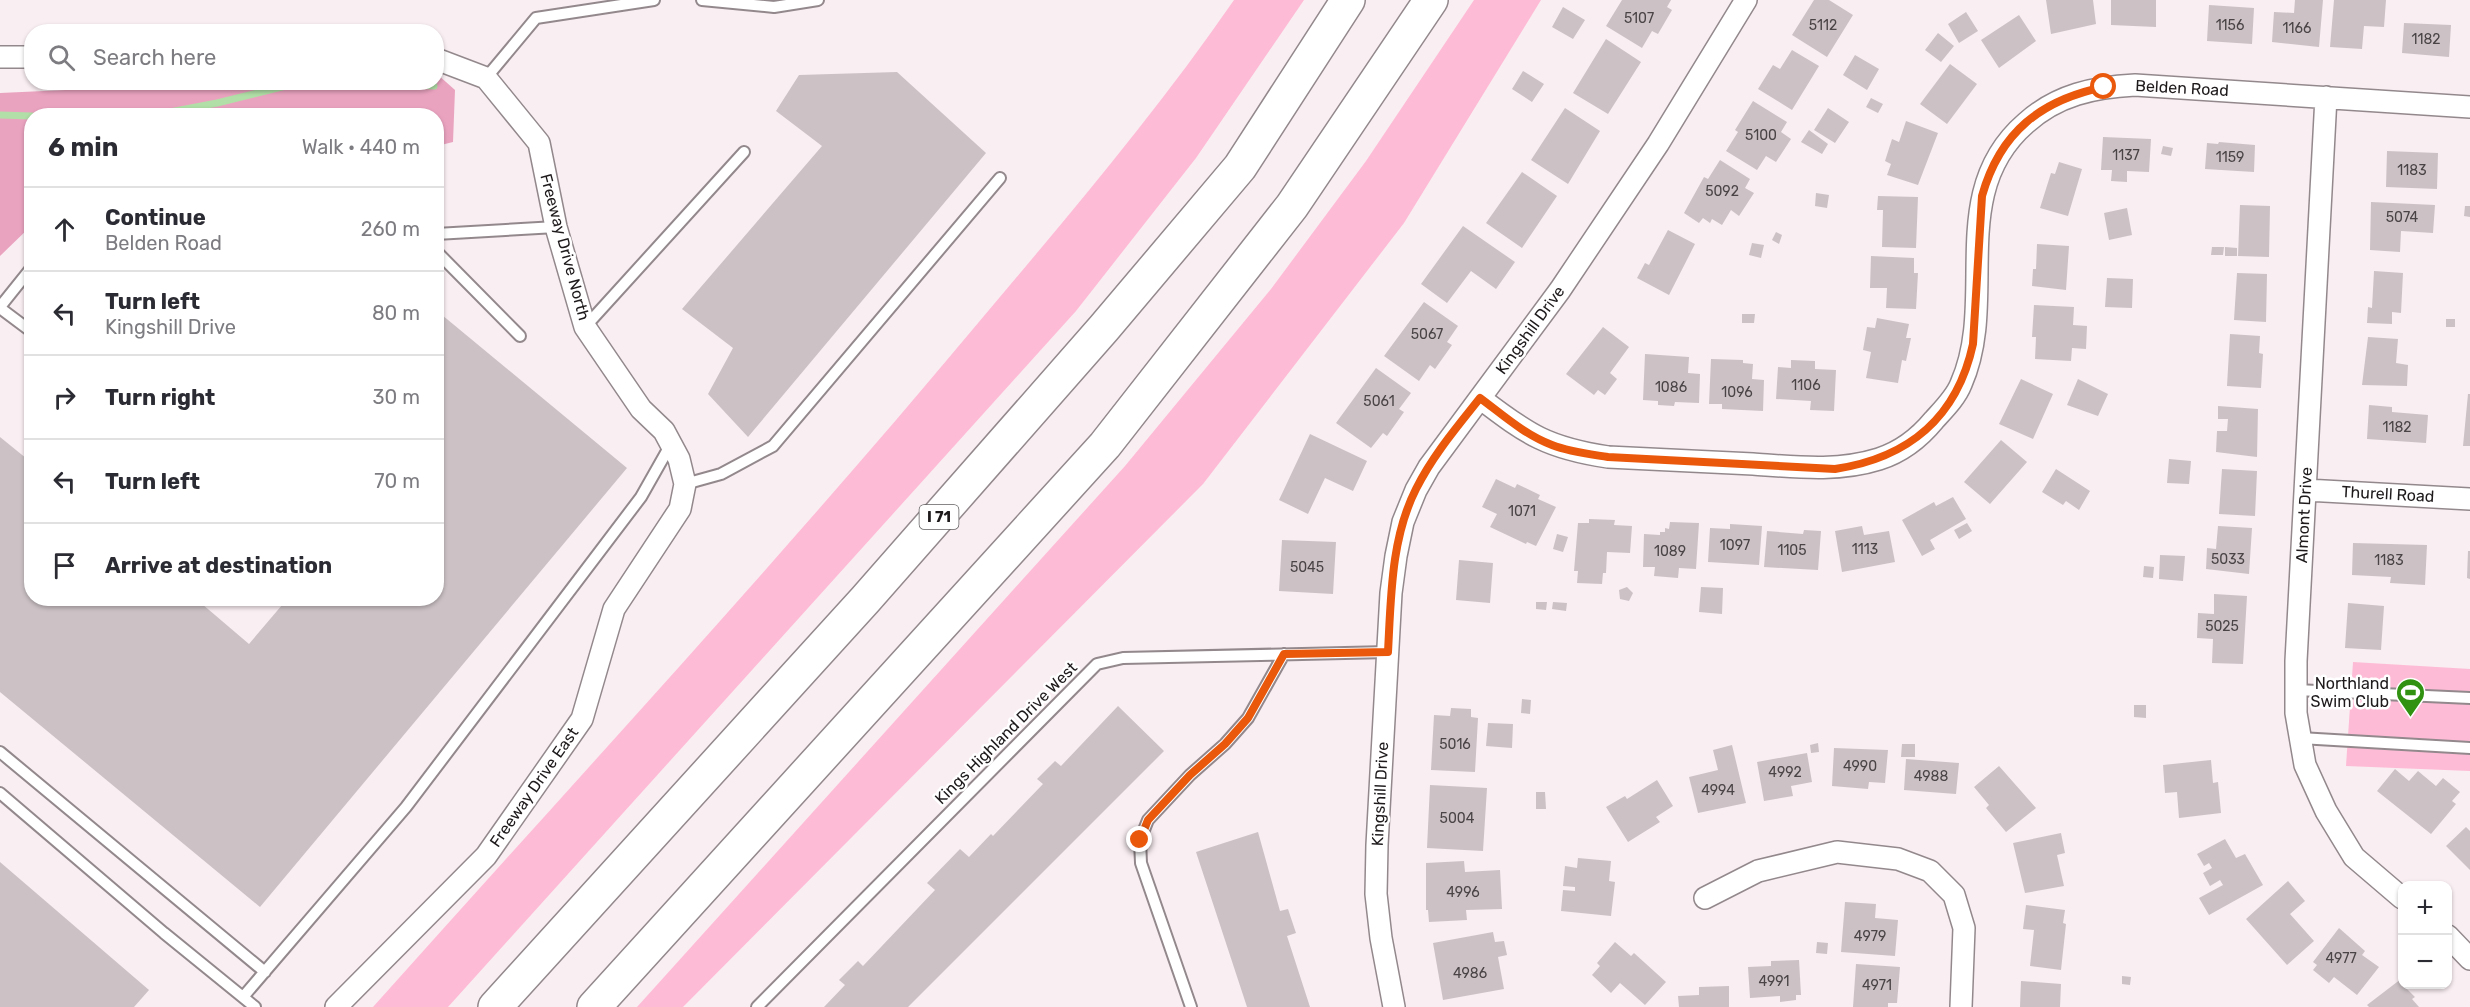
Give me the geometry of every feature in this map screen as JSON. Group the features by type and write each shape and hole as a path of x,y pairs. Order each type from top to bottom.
{"highway":[{"name":"I 71","path":"495,1007 866,600 1240,167 1348,0"},
{"path":"594,1007 1105,445 1292,207 1431,0"}],"street":[{"name":"Kingshill Drive","path":"1394,1007 1381,938 1377,894 1377,845 1388,652 1396,556 1403,522 1416,490 1442,447 1560,290 1652,153 1746,0"},
{"path":"0,57 24,57"},
{"name":"Freeway Drive North","path":"444,62 486,78 539,143 556,227 585,327 641,409 664,431 675,451"},
{"name":"Belden Road","path":"1480,398 1532,435 1551,445 1574,452 1608,457 1835,469 1883,458 1906,446 1926,430 1960,386 1973,344 1982,196 1988,175 1997,156 2012,134 2056,101 2080,92 2104,87 2135,85 2470,107"},
{"name":"Almont Drive","path":"2326,97 2296,713 2305,765 2326,811 2354,857 2398,894"},
{"name":"Freeway Drive East","path":"336,1007 486,856 582,719 614,609 680,509 685,484 675,451"},
{"name":"Thurell Road","path":"2306,490 2470,499"},
{"path":"1705,898 1758,871 1837,852 1898,859 1930,870 1954,895 1964,928 1961,1007"},
{"path":"2452,940 2470,959"}],"lane":[{"path":"486,78 536,18 654,0"},
{"path":"702,0 774,7 818,0"},
{"path":"585,327 744,152"},
{"path":"685,484 722,474 773,447 1000,178"},
{"path":"444,234 556,227"},
{"path":"444,259 520,336"},
{"path":"24,277 0,307 24,326"},
{"path":"243,997 405,807 675,451"},
{"name":"Kings Highland Drive West","path":"757,1007 1097,664 1123,658 1388,652"},
{"path":"1191,1007 1141,863 1140,840 1148,820 1248,718 1284,654"},
{"path":"2296,690 2470,698"},
{"path":"2300,738 2470,748"},
{"path":"0,752 265,972"},
{"path":"0,793 255,1007"}],"shaded area":[{"path":"1234,0 1304,0 1196,158 1076,311 448,1007 373,1007 751,586 900,415 1107,168 1204,43"},
{"path":"1474,0 1541,0 1404,223 1203,484 683,1007 637,1007 1125,466 1271,289 1366,161"},
{"path":"444,80 455,90 453,142 444,144 444,108 24,108 24,233 0,256 0,93 66,90 444,90"},
{"name":"Northland Swim Club","path":"2353,662 2470,669 2470,771 2346,766"}],"building":[{"path":"1622,0 1671,0 1667,7 1672,10 1658,34 1652,31 1642,48 1606,26"},
{"path":"1814,0 1829,0 1853,15 1827,57 1792,35"},
{"path":"2046,0 2093,0 2096,24 2051,34"},
{"path":"2111,0 2156,0 2156,27 2111,25"},
{"path":"2295,0 2323,0 2319,47 2272,42 2274,12 2294,13"},
{"path":"2334,0 2386,0 2384,27 2364,26 2362,49 2330,47"},
{"path":"2209,5 2254,8 2252,44 2207,41"},
{"path":"1563,7 1585,20 1573,39 1552,27"},
{"path":"1966,12 1978,31 1959,43 1948,24"},
{"path":"2019,15 2036,41 1999,68 1981,40"},
{"path":"2404,23 2451,25 2449,57 2402,53"},
{"path":"1938,33 1954,46 1941,62 1925,50"},
{"path":"1606,39 1641,62 1608,114 1573,93"},
{"path":"1792,50 1819,66 1792,110 1758,89 1773,65 1780,69"},
{"path":"1855,55 1879,69 1867,90 1843,75"},
{"path":"1950,64 1977,84 1947,124 1920,104"},
{"path":"1523,71 1544,84 1532,102 1512,89"},
{"path":"897,72 986,153 748,437 708,394 733,348 682,309 822,146 776,111 799,75"},
{"path":"1871,98 1883,104 1878,113 1866,107"},
{"path":"1753,101 1787,122 1781,132 1791,139 1776,162 1766,156 1757,170 1726,151 1738,132 1735,130"},
{"path":"1565,108 1600,131 1568,184 1531,160"},
{"path":"1828,108 1849,122 1835,143 1814,130"},
{"path":"1906,121 1938,133 1918,185 1887,175 1891,164 1885,161 1892,139 1899,142"},
{"path":"1809,130 1828,144 1822,154 1801,142"},
{"path":"2103,137 2151,139 2149,172 2127,171 2127,182 2111,181 2112,170 2101,170"},
{"path":"2219,142 2255,145 2254,172 2205,169 2207,143 2218,144"},
{"path":"2163,146 2173,148 2171,156 2161,154"},
{"path":"2387,151 2438,153 2437,189 2386,187"},
{"path":"1720,160 1750,179 1745,188 1754,193 1739,216 1731,210 1722,225 1712,219 1710,223 1703,218 1699,223 1684,213 1704,177 1708,179"},
{"path":"2059,162 2082,169 2068,216 2040,208 2051,173 2055,174"},
{"path":"1522,172 1557,196 1522,248 1486,223"},
{"path":"1816,193 1829,195 1827,208 1815,206"},
{"path":"1878,196 1918,197 1916,248 1882,247 1883,210 1877,210"},
{"path":"2371,202 2435,205 2433,233 2401,231 2400,252 2370,250"},
{"path":"2240,205 2270,206 2269,257 2238,256"},
{"path":"2465,206 2470,206 2470,217 2464,216"},
{"path":"2127,208 2132,235 2109,240 2104,213"},
{"path":"1463,226 1515,262 1496,289 1471,271 1447,303 1421,284"},
{"path":"1668,230 1695,244 1669,295 1637,278 1645,263 1649,265"},
{"path":"1776,232 1782,235 1779,244 1772,240"},
{"path":"1752,243 1764,245 1761,258 1749,255"},
{"path":"2037,244 2069,246 2066,290 2032,286 2033,269 2036,269"},
{"path":"2212,247 2224,247 2223,255 2211,255"},
{"path":"2225,247 2237,248 2237,256 2225,256"},
{"path":"1871,256 1914,258 1914,273 1918,273 1916,309 1886,308 1887,288 1870,288"},
{"path":"2374,271 2403,273 2401,313 2392,312 2392,324 2367,323 2368,307 2372,308"},
{"path":"2237,273 2267,274 2266,322 2234,320"},
{"path":"2107,278 2133,279 2132,308 2105,307"},
{"path":"1424,302 1458,326 1447,342 1452,345 1435,369 1430,365 1419,381 1384,356"},
{"path":"2034,305 2074,307 2073,325 2087,326 2086,349 2072,348 2071,361 2035,359 2036,337 2032,337"},
{"path":"1742,314 1755,314 1754,323 1742,323"},
{"path":"444,317 627,468 260,907 0,692 0,437 24,456 24,606 204,606 249,644 281,606 444,606"},
{"path":"1877,318 1909,324 1906,338 1911,338 1906,361 1902,360 1898,383 1866,378 1871,352 1863,350 1867,327 1875,328"},
{"path":"2446,319 2455,319 2455,327 2446,327"},
{"path":"1603,327 1629,347 1610,373 1617,379 1605,395 1598,390 1594,395 1566,374"},
{"path":"2230,334 2260,336 2259,353 2263,354 2261,388 2227,386"},
{"path":"2368,337 2398,339 2396,363 2408,365 2407,386 2362,385"},
{"path":"1645,354 1689,357 1688,373 1700,374 1699,403 1675,402 1674,406 1658,405 1658,401 1643,400"},
{"path":"1711,359 1743,360 1743,363 1753,364 1752,379 1764,380 1763,411 1722,409 1722,404 1709,404"},
{"path":"1791,360 1815,361 1815,369 1836,370 1834,411 1810,410 1811,401 1776,399 1778,367 1791,368"},
{"path":"1376,368 1411,393 1399,409 1404,412 1387,436 1383,433 1371,448 1336,423"},
{"path":"2021,379 2053,394 2033,439 1999,424"},
{"path":"2078,379 2108,394 2098,416 2067,405"},
{"path":"2468,394 2470,394 2470,446 2463,446"},
{"path":"2369,405 2392,407 2392,412 2428,415 2426,443 2367,439"},
{"path":"2218,406 2258,409 2257,457 2216,452 2217,431 2227,431 2228,419 2218,419"},
{"path":"1310,434 1367,461 1353,491 1325,478 1308,514 1279,500"},
{"path":"2001,440 2027,462 1990,504 1964,482"},
{"path":"2169,459 2191,461 2189,484 2167,483"},
{"path":"2056,469 2090,491 2079,510 2066,501 2063,505 2042,492"},
{"path":"2222,469 2257,471 2255,516 2219,514"},
{"path":"1496,479 1515,488 1517,484 1540,495 1538,499 1556,507 1536,546 1527,542 1526,544 1490,527 1497,514 1482,507"},
{"path":"1953,497 1966,519 1930,540 1935,549 1922,556 1902,520 1934,502 1936,506"},
{"path":"1589,519 1615,520 1614,525 1632,526 1630,553 1607,552 1606,573 1603,573 1602,584 1577,583 1578,571 1574,571 1578,523 1589,523"},
{"path":"1670,522 1699,523 1696,569 1679,568 1678,578 1654,576 1655,567 1643,567 1644,534 1660,535 1660,532 1665,532 1665,528 1669,529"},
{"path":"1967,523 1972,531 1959,539 1954,530"},
{"path":"1730,524 1762,526 1759,565 1708,562 1710,528 1730,529"},
{"path":"1862,526 1864,535 1889,531 1895,562 1842,572 1835,531"},
{"path":"2218,526 2252,528 2249,574 2206,569 2207,548 2216,549"},
{"path":"1804,530 1821,531 1818,570 1764,567 1767,531 1803,534"},
{"path":"1557,534 1568,537 1563,552 1553,549"},
{"path":"1282,540 1336,542 1333,594 1279,591"},
{"path":"2353,543 2427,545 2425,585 2390,583 2391,577 2352,575"},
{"path":"2468,551 2470,551 2470,579 2467,578"},
{"path":"2160,555 2185,556 2183,581 2159,579"},
{"path":"1459,560 1493,563 1490,603 1456,600"},
{"path":"2144,566 2154,567 2153,578 2143,577"},
{"path":"1627,587 1633,593 1629,601 1620,599 1619,590"},
{"path":"1701,587 1723,588 1722,614 1699,612"},
{"path":"2214,594 2247,596 2243,664 2212,663 2213,639 2197,638 2198,613 2214,614"},
{"path":"1536,602 1547,602 1546,610 1536,609"},
{"path":"1553,602 1567,603 1566,611 1552,609"},
{"path":"2348,603 2384,606 2381,650 2345,648"},
{"path":"1522,699 1531,700 1530,714 1521,713"},
{"path":"2134,705 2146,705 2146,718 2134,717"},
{"path":"1118,706 1164,751 908,1007 824,1007 845,985 839,980 858,961 863,966 935,890 927,883 960,849 969,857 991,834 993,836 1043,784 1037,779 1055,761 1061,766"},
{"path":"1451,708 1471,709 1471,717 1478,718 1475,772 1431,770 1434,715 1450,716"},
{"path":"1488,723 1513,724 1512,748 1486,746"},
{"path":"1818,743 1819,752 1811,753 1810,745"},
{"path":"1902,744 1915,744 1915,757 1901,757"},
{"path":"1732,745 1746,803 1698,813 1689,777 1718,770 1713,750"},
{"path":"1834,748 1888,750 1885,783 1869,782 1868,789 1832,786"},
{"path":"1807,753 1812,782 1791,786 1793,796 1764,801 1757,762"},
{"path":"1906,759 1959,763 1956,794 1904,790"},
{"path":"2211,760 2213,783 2218,782 2221,813 2179,818 2177,792 2165,793 2163,765"},
{"path":"1999,766 2036,808 2006,832 1986,808 1989,805 1974,787"},
{"path":"2395,769 2409,781 2418,771 2436,786 2443,778 2460,792 2452,801 2456,804 2431,834 2377,791"},
{"path":"1657,780 1673,806 1656,817 1660,822 1628,842 1606,807 1625,796 1627,799"},
{"path":"1430,785 1487,788 1483,851 1427,848"},
{"path":"1536,792 1545,792 1546,809 1536,809"},
{"path":"2466,827 2470,831 2470,870 2446,846"},
{"path":"1258,832 1280,911 1288,909 1296,933 1287,936 1310,1007 1247,1007 1196,852"},
{"path":"2061,833 2065,853 2057,855 2064,886 2025,893 2013,843"},
{"path":"2225,839 2236,858 2245,854 2263,885 2209,915 2199,898 2223,885 2220,880 2210,886 2203,873 2212,868 2209,863 2204,866 2197,854"},
{"path":"1578,858 1611,861 1609,881 1615,882 1611,916 1561,911 1563,890 1575,891 1575,887 1563,886 1565,866 1577,868"},
{"path":"1464,861 1465,872 1500,870 1502,909 1466,910 1467,920 1429,922 1428,910 1426,910 1426,863"},
{"path":"0,862 149,990 134,1007 0,1007"},
{"path":"2288,881 2305,901 2290,914 2314,941 2287,965 2246,919"},
{"path":"1845,902 1876,904 1875,918 1898,920 1895,956 1841,952"},
{"path":"2026,905 2065,910 2063,923 2066,924 2061,970 2030,966 2034,930 2023,929"},
{"path":"2339,928 2365,951 2362,955 2379,967 2357,995 2334,977 2329,983 2313,970 2317,965 2313,962"},
{"path":"1493,932 1495,942 1504,941 1507,955 1498,957 1504,989 1443,1000 1433,943"},
{"path":"1615,942 1631,956 1634,953 1666,982 1645,1005 1620,983 1611,993 1592,975 1600,966 1597,963"},
{"path":"1817,942 1828,943 1827,954 1816,953"},
{"path":"1799,960 1801,995 1796,995 1796,1000 1780,1002 1780,996 1750,998 1748,967 1771,966 1771,961"},
{"path":"1856,964 1900,967 1897,1003 1888,1003 1888,1007 1853,1007"},
{"path":"2122,976 2131,977 2130,985 2122,984"},
{"path":"2021,981 2061,984 2060,1007 2020,1007"},
{"path":"2398,981 2398,989 2407,989 2415,997 2412,999 2419,1007 2369,1007 2367,1005"},
{"path":"1729,986 1729,1007 1679,1007 1678,996 1699,995 1699,987"}],"waterway":[{"path":"191,108 270,90"},
{"path":"0,115 24,116"}],"place":[{"name":"Northland Swim Club","path":"2410,718"}],"route":[{"path":"1140,840 1148,820 1248,718 1284,654 1388,652 1396,556 1403,522 1416,490 1429,467 1480,398 1514,424 1551,445 1574,452 1608,457 1835,469 1883,458 1906,446 1926,430 1944,410 1960,386 1968,365 1973,344 1982,196 1997,156 2012,134 2056,101 2080,92 2104,87"}]}
